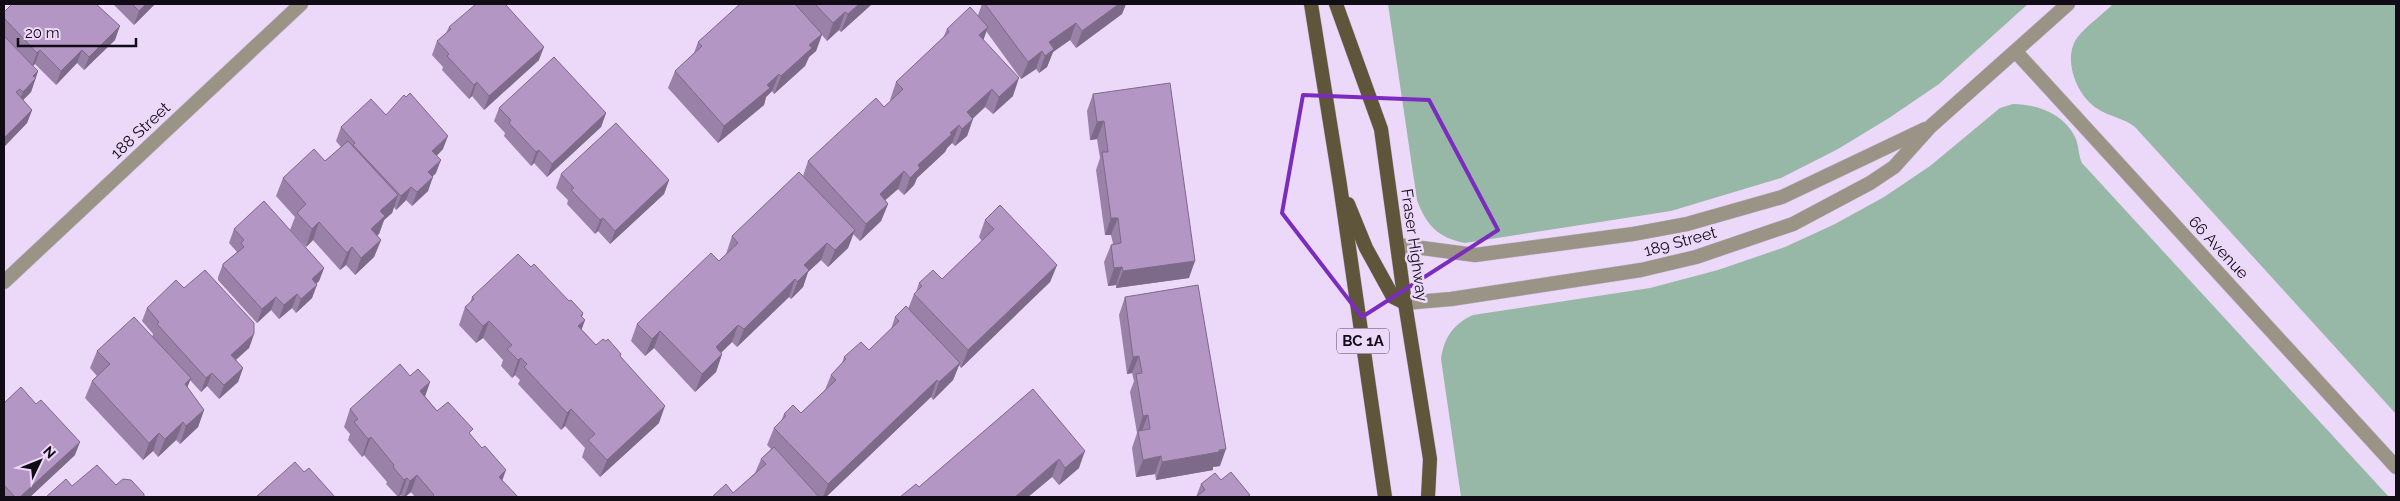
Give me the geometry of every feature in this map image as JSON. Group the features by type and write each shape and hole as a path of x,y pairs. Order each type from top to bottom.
{"main road":[{"name":"BC 1A","path":"1311,4 1340,184 1385,497"},
{"name":"Fraser Highway","path":"1336,4 1381,129 1405,303 1430,458 1428,497"},
{"path":"1340,184 1366,248 1393,297 1405,303"}],"street":[{"name":"188 Street","path":"4,282 301,4"},
{"name":"189 Street","path":"1405,303 1464,297 1641,270 1696,257 1792,224 1870,184 1894,167 1930,127 2068,4"},
{"name":"66 Avenue","path":"2016,52 2396,466"},
{"name":"189 Street","path":"1398,245 1475,255 1633,234 1687,224 1782,197 1930,127"}],"highlighted area":[{"path":"1303,95 1429,100 1498,230 1362,317 1282,213"}],"green space":[{"path":"1388,4 2028,4 1939,84 1889,118 1838,149 1781,178 1671,211 1465,243 1447,238 1434,229 1424,217 1417,200"},
{"path":"2113,4 2396,4 2396,414 2135,127 2098,109 2084,96 2074,77 2071,56 2073,47 2077,38 2089,25"},
{"path":"2013,104 2040,108 2057,116 2064,122 2075,137 2082,163 2389,497 1461,497 1441,359 1447,338 1460,323 1473,315 1650,288 1718,270 1785,247 1835,224 1884,197 1930,166 2000,108"}],"building":[{"path":"12,4 96,4 120,26 89,57 82,50 61,71 40,50 37,53 4,18 4,12"},
{"path":"132,4 146,4 139,11"},
{"path":"476,4 505,4 544,47 489,96 477,82 474,85 447,56 449,54 437,41 451,29 449,27"},
{"path":"740,4 795,4 822,34 809,45 812,48 781,76 779,74 767,85 770,88 724,126 675,71 702,46 698,42"},
{"path":"815,4 859,4 848,14 845,12 833,23"},
{"path":"985,4 1119,4 1082,31 1076,23 1049,42 1054,49 1045,56 1042,51 1028,62"},
{"path":"970,7 988,27 979,35 1019,78 999,97 992,89 967,112 973,119 962,129 959,125 950,133 952,134 918,165 920,168 910,178 904,171 880,194 888,204 866,224 808,161 876,98 884,107 903,89 896,82 949,32 947,29"},
{"path":"4,36 38,71 33,76 36,78 23,92 20,89 16,92 32,110 4,138"},
{"path":"554,57 606,113 552,164 539,150 536,152 509,123 511,120 499,108"},
{"path":"1170,83 1195,261 1123,271 1122,267 1114,268 1111,245 1121,243 1118,218 1111,218 1102,152 1108,152 1104,121 1097,122 1093,94"},
{"path":"410,93 448,136 432,151 441,160 428,172 433,177 417,192 411,187 401,196 353,145 355,143 341,127 371,99 386,115 404,95 406,97"},
{"path":"616,123 669,180 615,231 603,218 600,220 571,190 574,188 561,174"},
{"path":"348,141 398,195 380,211 385,216 371,229 381,240 361,258 352,247 347,253 319,222 312,229 297,213 306,204 283,178 314,149 325,161"},
{"path":"799,172 855,230 835,250 827,243 804,265 809,270 797,282 795,279 744,329 738,325 716,347 722,354 702,374 660,331 652,339 637,324 711,253 719,261 738,243 732,236"},
{"path":"264,201 324,268 312,279 317,285 301,299 297,294 284,305 276,297 262,309 223,264 244,247 241,243 244,240 234,229"},
{"path":"1000,205 1057,265 968,350 914,294 922,286 919,283 933,270 942,279 994,229 985,220"},
{"path":"518,254 531,267 534,264 583,313 581,316 585,320 578,326 596,345 603,339 606,341 608,339 621,354 620,356 665,406 607,460 588,440 595,434 571,409 567,413 524,367 527,364 521,358 518,360 507,349 512,345 489,321 483,326 465,307 474,299 472,297"},
{"path":"205,270 254,323 254,334 231,355 243,368 224,385 212,373 206,378 157,324 159,322 147,308 176,280 184,288"},
{"path":"1198,285 1226,449 1219,450 1219,452 1162,462 1161,456 1143,460 1138,431 1150,429 1148,415 1143,416 1136,374 1142,373 1139,356 1133,357 1125,297"},
{"path":"906,306 960,363 939,382 937,380 828,484 774,428 786,416 784,414 793,405 801,413 836,380 831,375 846,359 844,357 861,342 869,350 899,321 895,317"},
{"path":"134,317 191,378 185,384 204,410 186,426 183,422 165,439 159,433 149,443 92,381 110,364 97,351"},
{"path":"400,364 410,376 418,369 430,382 420,391 437,411 448,402 473,429 469,433 482,448 485,446 506,470 499,477 518,497 432,497 434,495 417,475 410,481 407,478 404,480 371,437 368,439 354,422 358,419 350,409"},
{"path":"21,387 36,404 41,400 80,442 20,497 15,497 4,485 4,403"},
{"path":"1033,389 1085,451 1065,468 1059,459 1015,497 900,497 916,484 919,487"},
{"path":"774,447 819,497 712,497 726,484 733,493 766,464 761,459"},
{"path":"295,462 304,472 309,468 335,497 256,497"},
{"path":"97,465 116,485 123,479 131,480 144,494 144,497 46,497 66,479 72,486"},
{"path":"1231,472 1250,495 1247,497 1196,497 1205,490 1201,484 1215,473 1221,480"}]}
